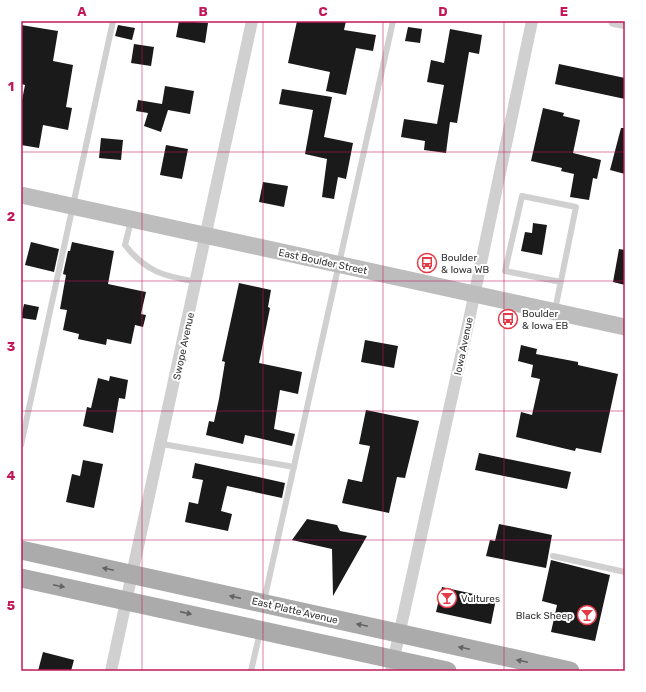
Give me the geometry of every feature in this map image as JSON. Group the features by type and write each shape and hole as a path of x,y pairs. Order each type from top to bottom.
{"main road":[{"name":"East Platte Avenue","path":"21,550 570,671"},
{"path":"21,578 260,630 392,665 447,671"}],"street":[{"name":"Swope Avenue","path":"111,671 162,444 252,21"},
{"name":"Iowa Avenue","path":"392,665 474,294 532,21"},
{"path":"614,21 625,23"},
{"name":"East Boulder Street","path":"21,195 625,327"}],"lane":[{"path":"21,445 113,21"},
{"path":"264,603 393,21"},
{"path":"555,312 576,207 522,196 505,271 560,282"},
{"path":"131,219 125,245 136,259 152,271 170,277 197,282"},
{"path":"162,444 294,467"},
{"path":"553,556 625,572"},
{"path":"251,671 260,630"}],"building":[{"path":"179,21 208,23 205,43 176,37"},
{"path":"297,21 346,21 344,30 376,35 373,51 356,48 346,95 326,91 330,72 288,63"},
{"path":"21,25 58,31 53,61 73,65 66,107 72,108 68,130 43,125 39,148 21,145 21,105 25,85 21,84"},
{"path":"118,25 135,28 132,40 115,36"},
{"path":"408,27 422,29 420,43 405,41"},
{"path":"450,29 482,35 479,54 469,52 457,123 450,122 446,153 424,150 425,141 401,137 404,119 437,124 444,85 427,82 431,60 444,63"},
{"path":"134,44 154,47 151,66 131,63"},
{"path":"559,64 625,78 625,99 555,84"},
{"path":"165,86 194,91 190,114 168,110 161,132 144,126 148,113 136,111 138,100 162,104"},
{"path":"282,89 332,97 324,137 353,143 346,179 338,177 334,199 322,197 327,159 305,154 313,110 279,104"},
{"path":"543,108 564,113 563,116 580,120 573,153 601,160 597,179 593,178 589,200 570,197 574,174 561,171 562,168 531,161"},
{"path":"621,128 625,128 625,174 610,170"},
{"path":"101,138 123,140 121,160 99,158"},
{"path":"166,145 188,149 182,179 160,175"},
{"path":"263,182 288,186 284,207 259,202"},
{"path":"533,223 547,225 542,255 521,251 525,232 532,233"},
{"path":"31,242 59,249 54,272 25,265"},
{"path":"72,242 114,251 108,284 146,292 141,314 146,315 143,327 135,325 131,344 107,339 106,345 78,339 79,334 63,330 67,310 60,309 66,275 63,274 68,251 70,251"},
{"path":"619,249 625,250 625,285 613,282"},
{"path":"239,283 271,290 268,307 270,308 259,363 302,372 298,394 280,390 274,429 295,434 292,446 245,435 243,444 206,435 209,421 214,422 219,399 225,362 222,361"},
{"path":"24,304 39,307 36,320 21,318"},
{"path":"365,340 398,346 394,368 361,362"},
{"path":"521,345 537,349 536,354 578,362 578,365 618,374 601,453 576,448 575,451 516,437 521,412 532,415 540,379 531,377 533,365 518,361"},
{"path":"110,376 128,380 125,399 119,398 113,433 83,426 87,407 91,408 98,378 109,381"},
{"path":"366,410 419,421 405,478 397,477 389,513 342,503 348,479 362,482 370,446 359,444"},
{"path":"479,453 571,472 567,489 475,470"},
{"path":"83,460 103,464 94,508 66,502 72,474 80,476"},
{"path":"195,463 285,483 282,498 227,486 221,511 232,514 228,531 185,522 189,502 198,504 203,480 192,478"},
{"path":"307,519 337,525 340,531 367,536 333,596 332,549 292,540"},
{"path":"499,524 552,535 546,568 486,556 490,540 495,541"},
{"path":"551,560 610,575 595,641 551,632 557,605 542,601"},
{"path":"442,587 496,599 491,624 436,612"},
{"path":"43,652 74,660 71,671 38,671"}],"place":[{"name":"Boulder & Iowa WB","path":"427,263"},
{"name":"Boulder & Iowa EB","path":"508,319"},
{"name":"Vultures","path":"447,598"},
{"name":"Black Sheep","path":"587,615"}]}
